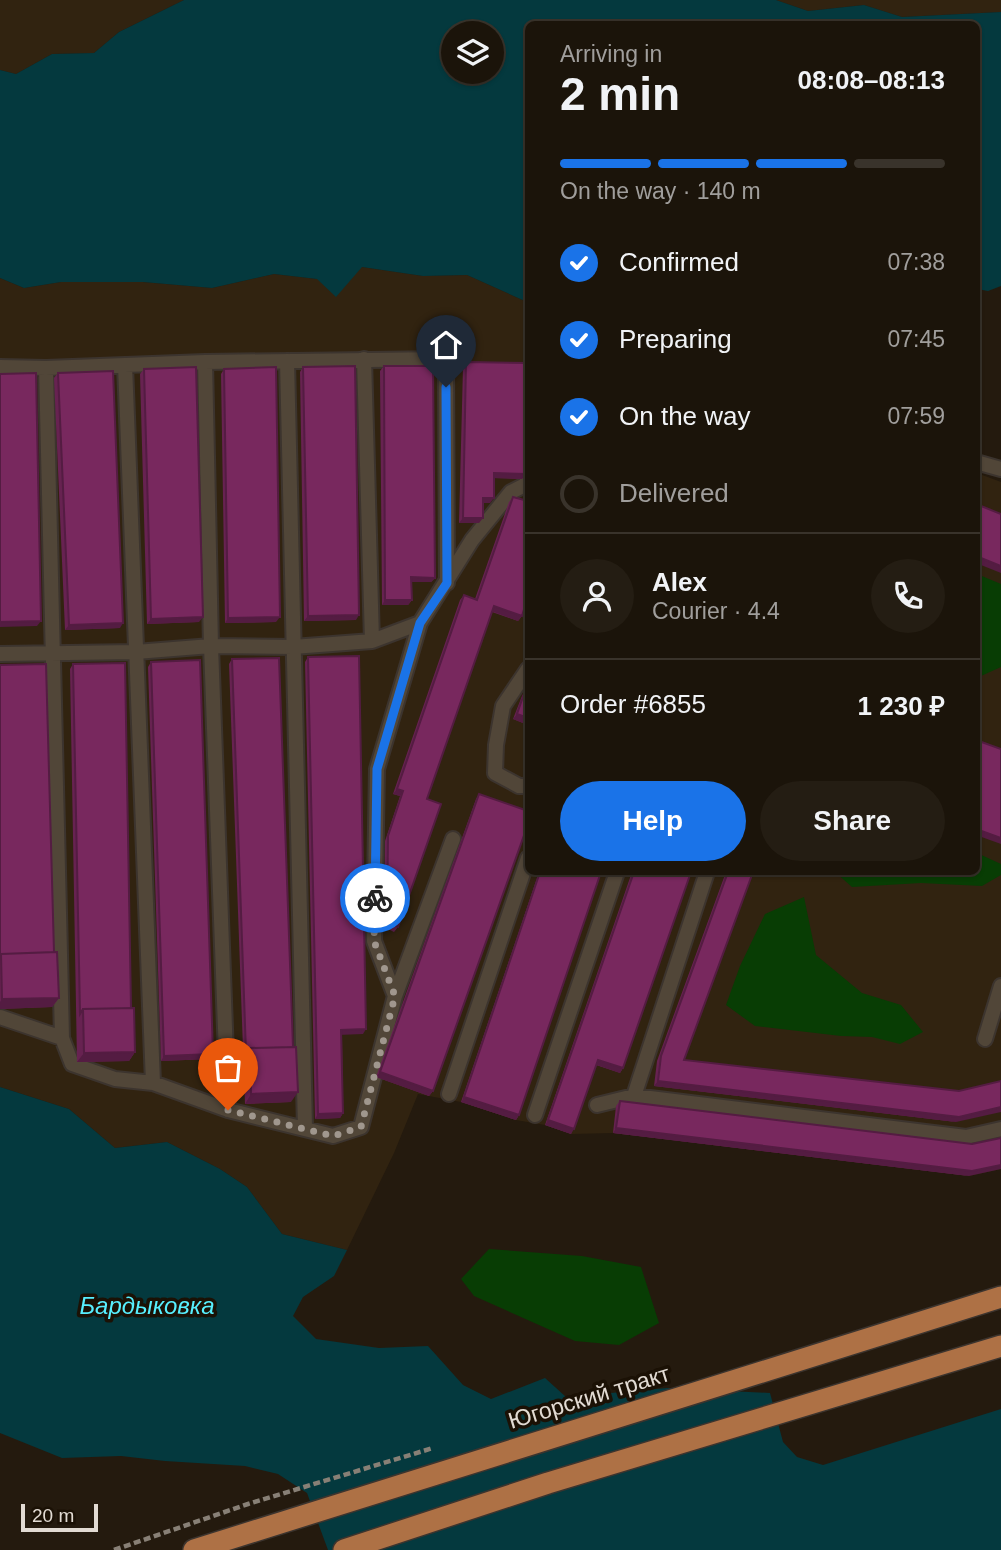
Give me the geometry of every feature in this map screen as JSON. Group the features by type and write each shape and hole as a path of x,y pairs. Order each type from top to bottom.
{"main road":[{"name":"Югорский тракт","path":"197,1549 1001,1297"},
{"path":"344,1550 548,1483 1001,1346"}],"lane":[{"path":"364,359 372,641"},
{"path":"0,367 446,359 447,583"},
{"path":"287,361 305,1128"},
{"path":"205,362 211,646 228,1110"},
{"path":"125,365 153,1083"},
{"path":"46,368 62,1038 72,1064 115,1079 153,1083 228,1110 333,1136 361,1127 395,996 453,839"},
{"path":"980,462 1001,469"},
{"path":"395,996 374,941 377,769 420,623 472,540 511,492 525,485"},
{"path":"0,654 136,652 211,646 293,647 372,641 420,623"},
{"path":"525,673 503,706 496,745 495,773 519,786 525,786"},
{"path":"449,1094 525,867"},
{"path":"535,1115 616,875"},
{"path":"634,1096 706,875"},
{"path":"985,1039 1001,986"},
{"path":"0,1017 62,1038"},
{"path":"597,1105 634,1096 966,1137 1001,1129"}],"path":[{"path":"114,1550 248,1504"}],"shaded area":[{"path":"0,0 184,0 119,32 94,53 52,54 16,74 0,70"},
{"path":"776,0 1001,0 1001,12 902,17 864,5 808,11"},
{"path":"362,267 423,276 467,275 525,301 522,479 525,483 525,875 980,875 980,474 1001,482 1001,1169 969,1176 613,1133 571,1134 461,1102 418,1094 394,1153 347,1250 282,1234 247,1187 220,1169 167,1142 115,1148 69,1109 0,1087 0,278 24,288 61,282 143,282 212,288 274,274 317,279"}],"green space":[{"path":"980,575 1001,584 1001,667 981,676"},
{"path":"980,854 1001,864 1001,875 982,886 921,883 852,887 838,875 980,875"},
{"path":"804,897 816,955 862,993 901,1005 923,1032 900,1044 872,1037 755,1026 726,1005 740,966 765,914"},
{"path":"489,1249 582,1256 641,1267 659,1323 619,1345 575,1341 474,1296 461,1279"}],"water":[{"path":"184,0 776,0 808,11 864,5 902,17 1001,12 1001,286 988,291 980,290 980,21 525,21 525,301 467,275 423,276 362,267 336,297 317,279 274,274 212,288 143,282 61,282 24,288 0,278 0,70 16,74 52,54 94,53 119,32"},
{"name":"Бардыковка","path":"0,1087 69,1109 115,1148 167,1142 220,1169 247,1187 282,1234 347,1250 334,1276 303,1297 293,1316 316,1339 379,1348 428,1346 463,1385 491,1399 545,1378 566,1397 667,1388 770,1393 783,1442 797,1457 823,1465 1001,1409 1001,1550 328,1550 307,1493 278,1474 245,1466 121,1456 62,1458 0,1433"}],"building":[{"path":"466,362 525,363 525,474 494,473 494,498 483,498 483,518 463,518"},
{"path":"355,366 359,615 308,616 303,367"},
{"path":"384,366 433,366 435,578 411,577 412,600 385,600"},
{"path":"196,367 203,617 151,619 144,369"},
{"path":"276,367 280,617 228,618 224,369"},
{"path":"113,371 123,623 69,625 58,373"},
{"path":"36,373 41,621 0,622 0,374"},
{"path":"513,497 525,500 525,606 522,616 494,606 427,799 441,804 398,927 387,922 388,836 403,791 397,789 464,595 477,600"},
{"path":"980,506 1001,514 1001,566 980,558"},
{"path":"359,656 366,1029 341,1030 343,1113 318,1114 308,657"},
{"path":"279,658 293,1047 250,1048 246,1053 232,659"},
{"path":"200,660 213,1054 164,1056 151,662"},
{"path":"125,663 131,1008 83,1009 80,1014 73,664"},
{"path":"46,664 54,952 0,955 0,665"},
{"path":"525,691 525,717 517,714"},
{"path":"980,741 1001,749 1001,838 980,830"},
{"path":"479,794 525,810 525,832 433,1091 380,1072"},
{"path":"539,875 600,875 519,1115 464,1097"},
{"path":"633,875 690,875 623,1068 598,1060 574,1129 548,1120"},
{"path":"727,875 752,875 684,1060 959,1091 1001,1081 1001,1107 959,1117 658,1081 661,1056"},
{"path":"57,952 59,998 2,999 1,954"},
{"path":"134,1008 135,1052 84,1053 83,1009"},
{"path":"296,1047 298,1092 251,1094 250,1048"},
{"path":"620,1101 972,1144 1001,1138 1001,1165 972,1171 616,1128"}],"way so far":[{"path":"228,1110 333,1136 361,1127 395,996 374,941 375,898"}],"route":[{"path":"375,898 377,769 420,623 447,583 446,387"}]}
